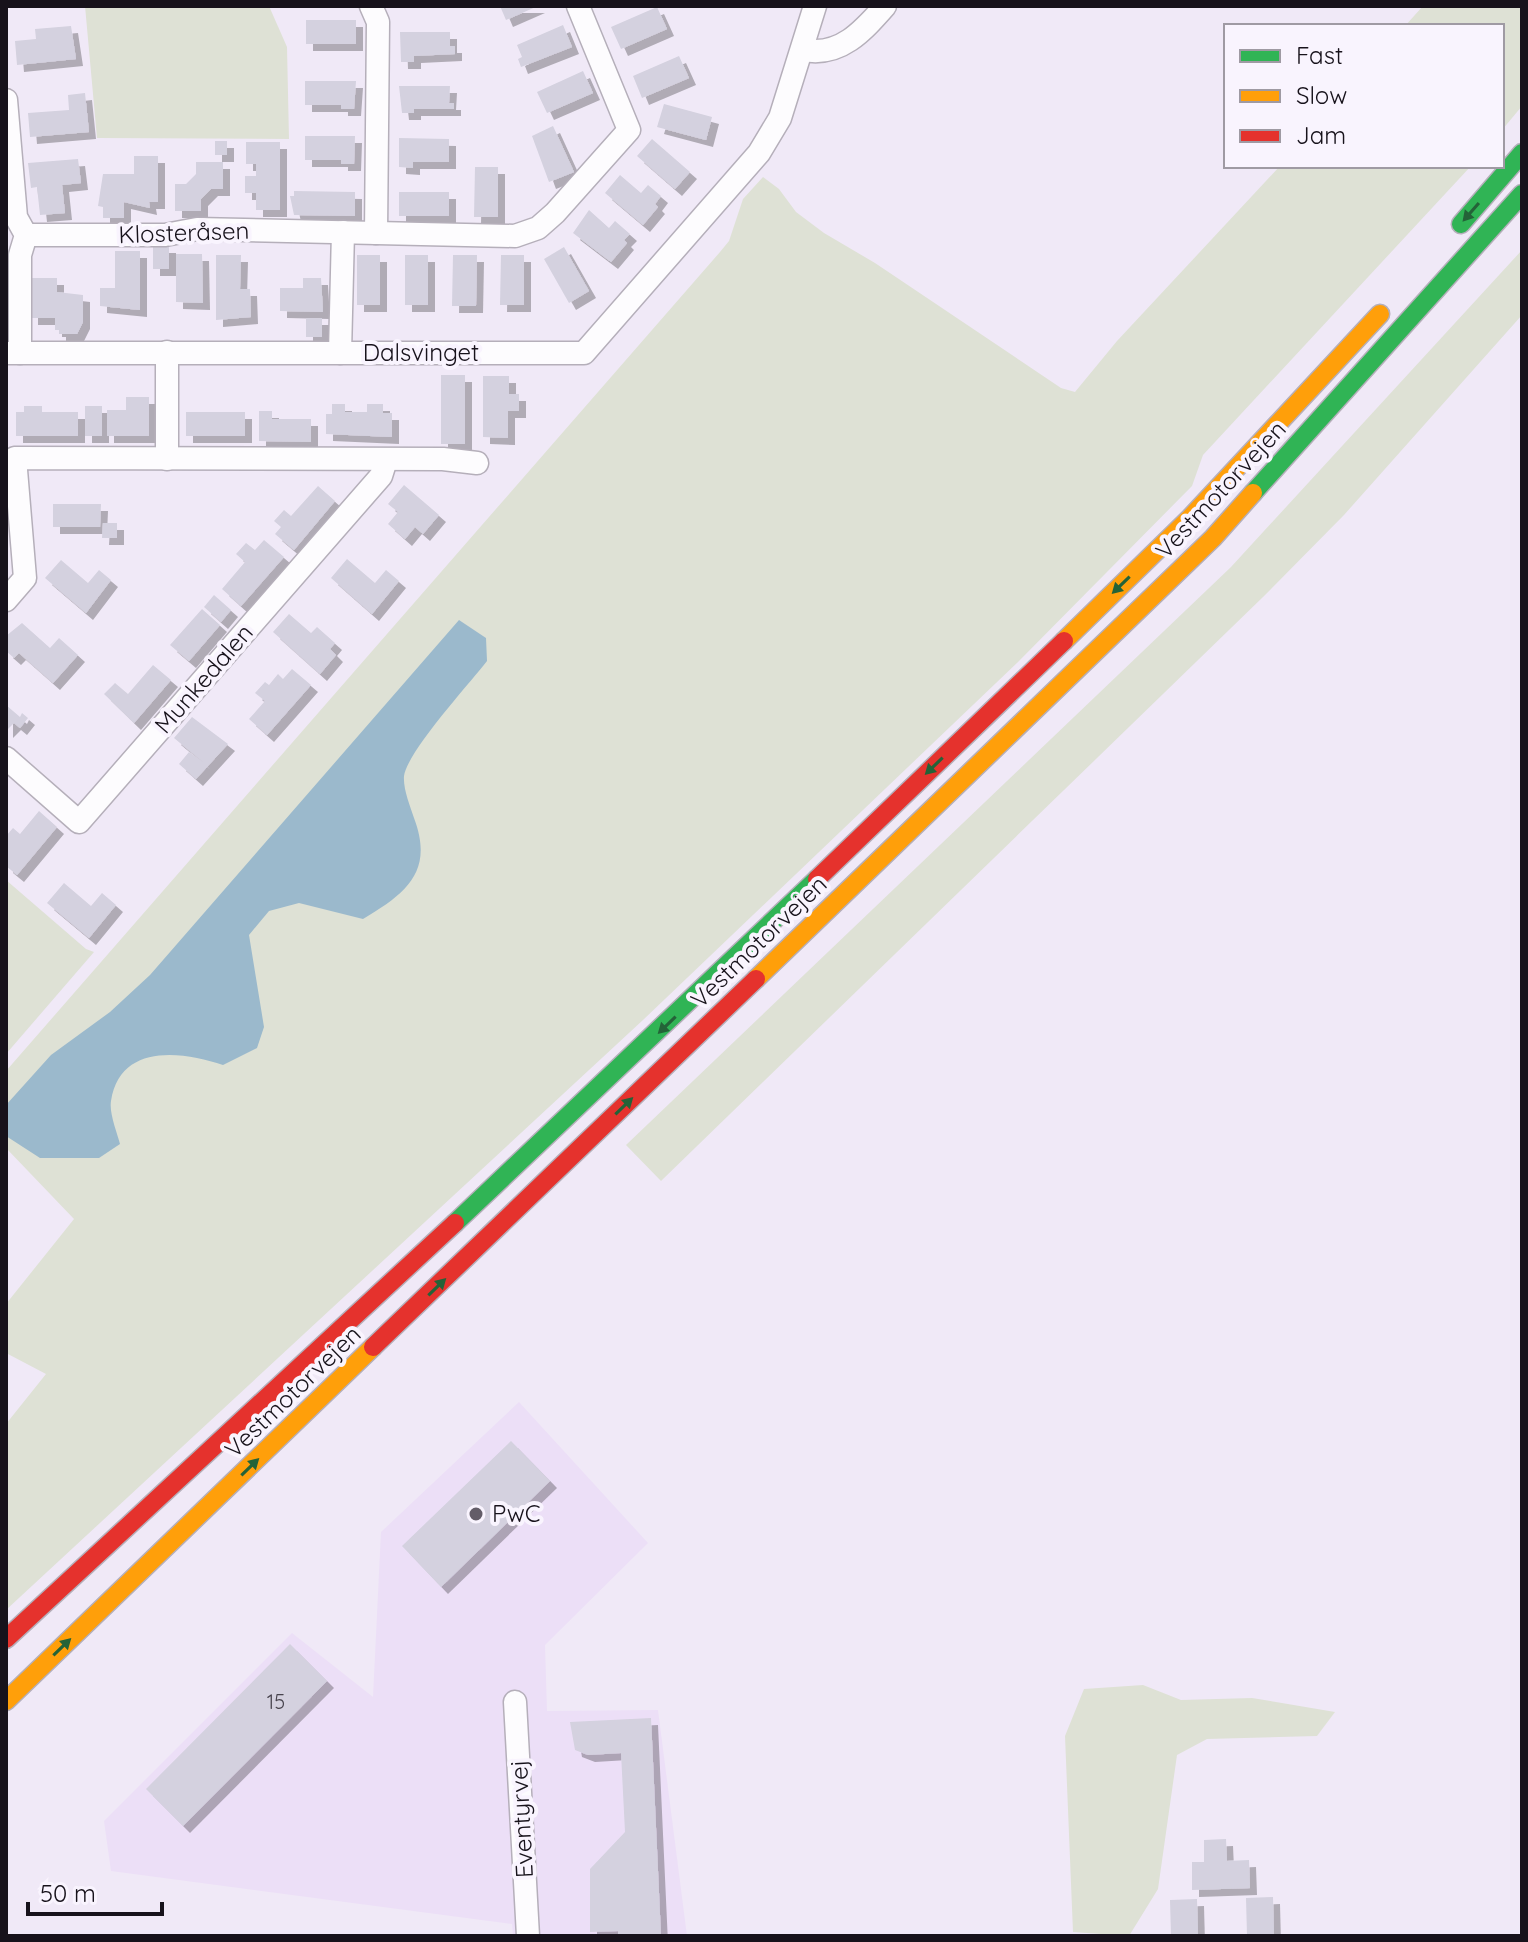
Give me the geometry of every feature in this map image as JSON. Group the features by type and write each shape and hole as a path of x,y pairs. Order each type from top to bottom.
{"highway":[{"path":"1451,236 1522,153"},
{"name":"Vestmotorvejen","path":"12,1709 143,1570 1213,538 1522,194"},
{"name":"Vestmotorvejen","path":"6,1639 659,1032 1190,518 1389,304"},
{"path":"6,1629 55,1592"}],"street":[{"path":"371,6 378,22 376,233"},
{"name":"Klosteråsen","path":"26,235 165,235 197,229 515,236 538,228 629,130 578,6"},
{"name":"Dalsvinget","path":"13,353 584,353 751,165 780,118 804,50 815,6"},
{"path":"804,50 819,53 836,49 864,30 885,6"},
{"path":"6,100 16,217 26,235 20,255 13,353"},
{"path":"340,353 343,232"},
{"path":"167,352 167,459"},
{"path":"6,600 25,578 15,458 477,463"},
{"name":"Munkedalen","path":"6,758 79,822 381,476 386,460"},
{"name":"Eventyrvej","path":"515,1702 528,1936"}],"shaded area":[{"path":"85,6 269,6 287,47 289,139 97,138"},
{"path":"1423,6 1522,6 1522,106 1504,128 1504,24 1407,24"},
{"path":"1278,168 1469,168 1203,455 1192,486 1018,662 643,1020 6,1610 6,1424 46,1374 6,1353 6,1304 74,1219 6,1148 6,1071 720,252 729,241 743,199 763,177 779,189 796,212 824,233 875,263 1061,388 1075,392 1117,341"},
{"path":"1522,250 1522,315 1344,515 661,1181 626,1145 1231,567"},
{"path":"6,880 86,949 94,952 6,1054"},
{"path":"519,1402 648,1543 545,1645 547,1711 658,1710 687,1936 513,1936 512,1924 111,1871 104,1821 292,1633 373,1697 381,1532"},
{"path":"1143,1685 1181,1700 1252,1698 1335,1712 1317,1736 1207,1739 1177,1755 1158,1889 1129,1936 1073,1932 1065,1736 1084,1689"}],"water":[{"path":"459,620 486,638 487,661 427,735 404,776 421,852 418,866 404,890 363,919 299,903 269,911 249,935 264,1027 257,1048 223,1065 172,1055 140,1060 127,1069 117,1082 111,1101 120,1144 99,1158 40,1158 6,1136 6,1105 51,1055 110,1012 150,975"}],"building":[{"path":"500,6 538,6 506,20"},
{"path":"657,7 667,29 621,49 611,27"},
{"path":"306,20 356,20 356,44 306,44"},
{"path":"563,25 572,47 521,67 518,59 522,57 517,45"},
{"path":"71,26 76,59 17,65 15,41 36,39 35,29"},
{"path":"400,32 450,32 450,46 455,46 455,54 414,56 414,62 401,62"},
{"path":"679,56 689,78 642,98 633,76"},
{"path":"583,71 593,93 547,113 537,92"},
{"path":"305,81 356,81 354,109 341,109 341,105 305,105"},
{"path":"399,86 450,86 449,103 454,103 454,109 414,109 414,113 402,113"},
{"path":"85,93 89,132 30,137 28,113 69,110 68,95"},
{"path":"664,104 712,117 706,140 657,127"},
{"path":"553,126 574,172 549,182 532,136"},
{"path":"305,136 355,136 354,164 341,164 341,160 305,160"},
{"path":"399,138 449,139 449,162 413,162 413,168 399,167"},
{"path":"652,139 690,172 675,189 637,156"},
{"path":"215,141 227,141 227,155 215,155"},
{"path":"246,142 280,142 280,210 256,210 256,193 245,193 245,176 256,176 256,164 246,164"},
{"path":"134,156 158,156 158,202 149,202 150,208 124,202 124,218 103,218 103,207 98,206 103,174 134,174"},
{"path":"78,159 81,183 62,185 65,213 40,215 37,187 31,188 28,163"},
{"path":"196,162 223,162 223,189 211,189 201,199 201,211 175,211 175,184 186,184 196,174"},
{"path":"475,167 498,167 498,217 474,217"},
{"path":"620,175 641,193 648,185 661,196 655,204 658,207 643,225 605,193"},
{"path":"294,191 355,192 355,216 294,215 290,196 294,196"},
{"path":"399,192 449,192 449,216 399,216"},
{"path":"589,210 609,228 615,221 630,234 624,240 627,243 611,262 573,233"},
{"path":"153,246 169,246 169,269 153,269"},
{"path":"564,247 589,291 569,303 544,259"},
{"path":"115,251 140,251 140,310 100,306 100,288 115,288"},
{"path":"176,254 202,254 203,303 176,302"},
{"path":"216,255 241,255 240,289 250,289 251,317 216,320"},
{"path":"357,255 380,255 380,305 357,305"},
{"path":"405,255 428,255 428,305 405,305"},
{"path":"453,255 477,255 476,306 452,306"},
{"path":"501,255 524,255 524,305 500,305"},
{"path":"31,278 57,278 57,292 83,295 83,322 77,334 59,334 59,330 55,330 55,318 31,318"},
{"path":"303,278 321,278 323,312 280,311 280,288 303,288"},
{"path":"306,318 322,318 322,337 306,337"},
{"path":"441,375 465,375 465,444 441,444"},
{"path":"483,376 509,376 509,394 519,394 519,411 508,411 508,438 483,437"},
{"path":"126,397 149,397 149,436 107,436 107,410 126,410"},
{"path":"332,404 345,404 345,412 367,412 367,404 383,404 383,413 392,413 392,437 326,434 326,414 332,414"},
{"path":"24,406 42,406 42,412 78,412 78,436 16,436 16,412 24,412"},
{"path":"85,406 102,406 102,436 85,436"},
{"path":"259,411 272,411 272,419 311,419 311,442 259,441"},
{"path":"186,412 245,412 245,436 186,436"},
{"path":"404,485 439,515 423,534 415,527 405,539 388,524 398,512 388,504"},
{"path":"318,486 335,501 294,550 275,534 281,527 274,521 284,510 291,516"},
{"path":"53,504 101,504 100,527 53,527"},
{"path":"103,523 117,523 117,538 102,538"},
{"path":"264,540 284,557 241,606 222,589 245,562 236,554 246,543 255,550"},
{"path":"347,559 375,583 386,570 399,581 372,614 331,578"},
{"path":"61,560 88,583 99,570 111,580 86,613 45,578"},
{"path":"214,595 231,610 221,622 204,607"},
{"path":"202,609 220,625 189,661 170,645"},
{"path":"289,614 311,633 317,627 335,643 330,649 336,655 320,674 273,632"},
{"path":"22,623 50,648 59,638 78,655 53,683 19,653 14,658 6,651 6,636"},
{"path":"153,665 171,680 134,723 104,694 115,683 128,694"},
{"path":"292,669 311,685 267,735 249,719 265,701 255,693 265,682 269,685 278,674 283,679"},
{"path":"6,705 20,717 22,713 28,718 20,728 14,723 6,731"},
{"path":"192,717 228,744 196,779 179,764 189,752 203,762 174,738"},
{"path":"39,811 57,827 17,875 6,866 6,836 13,828 20,834"},
{"path":"64,883 91,906 102,893 116,905 89,938 47,903"},
{"name":"PwC","path":"511,1441 550,1481 441,1587 402,1546"},
{"path":"290,1644 327,1681 183,1826 146,1789"},
{"path":"651,1718 661,1936 618,1936 618,1931 590,1932 590,1869 625,1832 621,1753 588,1755 575,1750 570,1722"},
{"path":"1226,1839 1227,1861 1249,1860 1250,1888 1192,1890 1192,1862 1204,1862 1204,1840"},
{"path":"1273,1897 1274,1936 1247,1936 1246,1898"},
{"path":"1197,1899 1198,1936 1171,1936 1170,1900"}],"traffic: fast":[{"path":"1461,224 1522,153"},
{"path":"1253,493 1522,194"},
{"path":"455,1223 817,879"}],"traffic: slow":[{"path":"1064,641 1190,518 1380,314"},
{"path":"756,979 1213,538 1253,493"},
{"path":"6,1701 373,1347"}],"traffic: jam":[{"path":"817,879 1064,641"},
{"path":"373,1347 756,979"},
{"path":"6,1639 455,1223"}],"place":[{"name":"PwC","path":"476,1514"}]}
